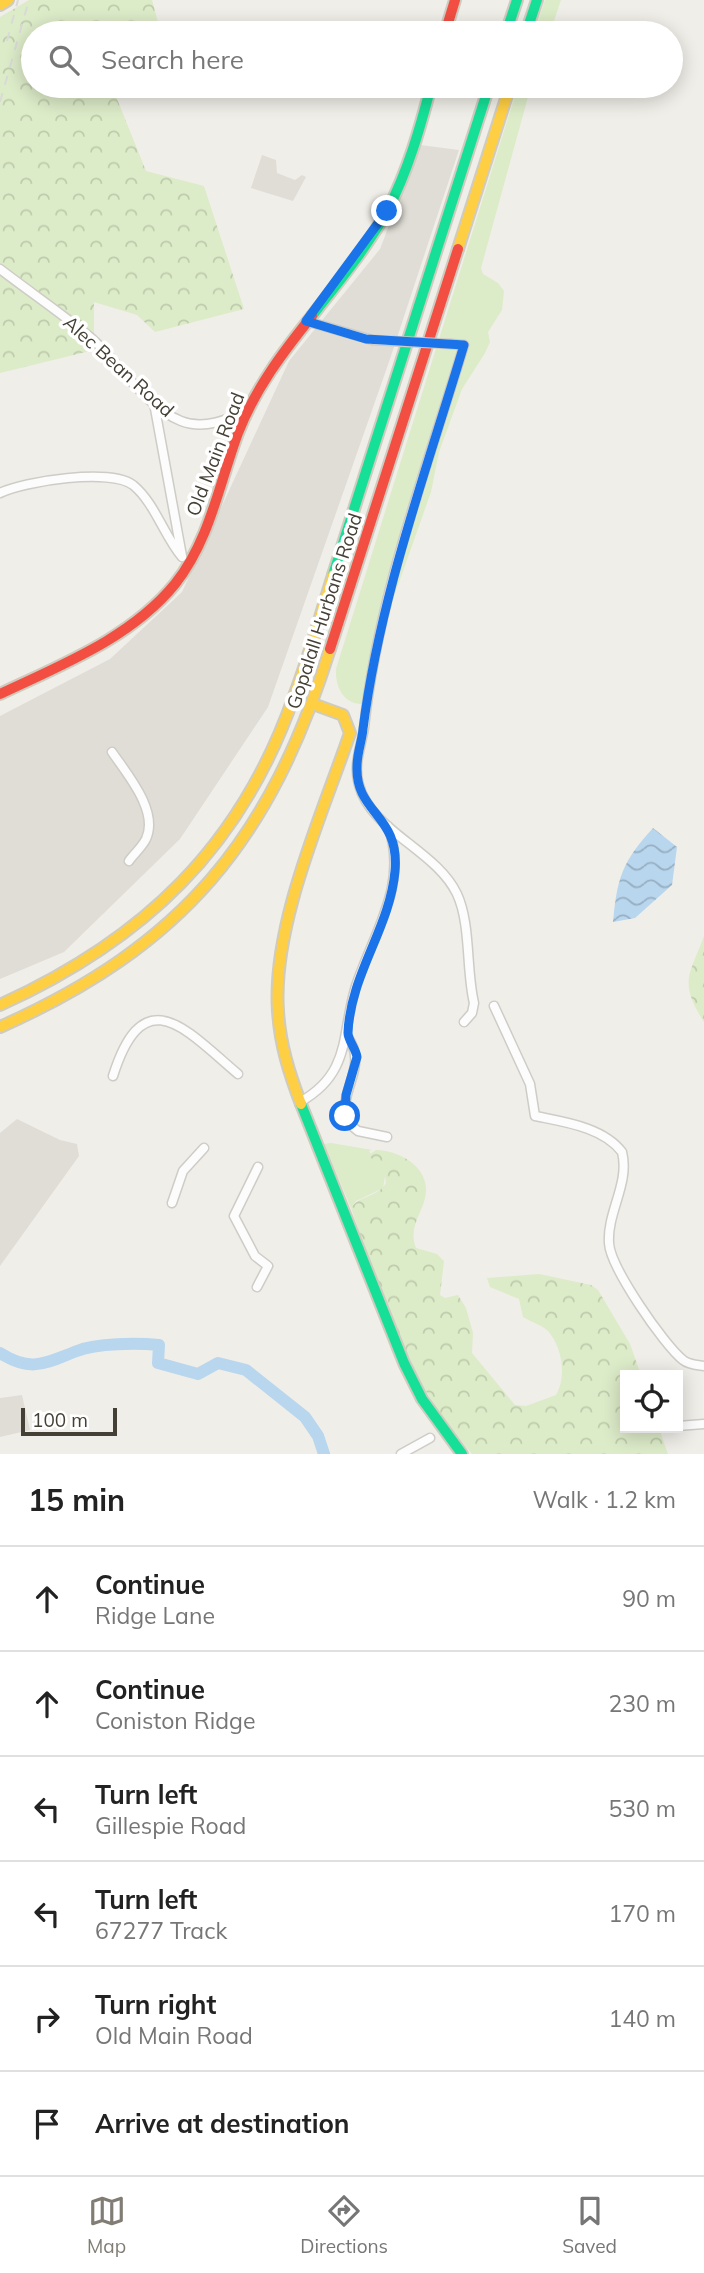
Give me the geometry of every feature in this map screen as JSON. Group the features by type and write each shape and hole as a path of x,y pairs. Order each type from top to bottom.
{"main road":[{"path":"0,5 8,0"},
{"path":"449,21 455,0"},
{"path":"510,21 517,0"},
{"path":"530,21 537,0"},
{"name":"Old Main Road","path":"0,694 113,636 166,594 187,569 248,410 306,321 387,211 414,145 428,98"},
{"name":"Gopalall Hurbans Road","path":"0,1006 85,963 161,905 198,867 233,823 256,784 285,723 485,98"},
{"name":"Gopalall Hurbans Road","path":"0,1027 36,1012 99,978 144,947 191,904 230,860 267,805 288,766 313,704 506,98"},
{"path":"297,686 304,699 342,713 349,721 350,733 285,926 276,979 280,1040 300,1102 412,1381 462,1454"},
{"path":"285,723 302,707 313,704"}],"street":[{"name":"Alec Bean Road","path":"0,269 93,340 154,403 180,420 200,425 227,419 248,410"},
{"path":"306,321 372,340 464,345 390,585 366,704 357,778 366,801 388,826 404,836 444,876 458,897 474,1003 472,1013 464,1022"},
{"path":"154,403 182,557"},
{"path":"0,493 30,483 93,478 123,481 136,489 182,557 187,569"},
{"path":"112,752 146,811 148,830 145,840 128,861"},
{"path":"300,1102 328,1081 347,1036 357,984 390,898 395,845 388,826"},
{"path":"395,845 404,836"},
{"path":"494,1006 530,1084 535,1116 583,1127 612,1142 622,1152 623,1178 609,1228 609,1246 616,1266 628,1290 677,1354 690,1364 704,1366"},
{"path":"113,1076 127,1043 150,1019 164,1019 191,1034 238,1074"},
{"path":"347,1036 357,1057 344,1105 347,1122 358,1131 387,1137"},
{"path":"172,1203 183,1171 204,1148"},
{"path":"257,1287 268,1266 255,1256 234,1216 258,1167"},
{"path":"683,1426 704,1424"},
{"path":"401,1454 430,1438"}],"shaded area":[{"path":"420,145 459,150 390,359 268,707 180,839 64,952 0,979 0,716 110,659 182,592 289,361 380,249"},
{"path":"262,155 276,160 277,173 295,180 302,175 306,177 293,201 251,188"},
{"path":"17,1119 60,1140 77,1144 79,1156 0,1266 0,1133"},
{"path":"22,1395 30,1430 0,1437 0,1398"}],"green space":[{"path":"29,0 152,0 158,21 21,21 21,98 117,98 146,171 204,186 244,309 155,332 137,315 94,302 94,350 0,373 0,17"},
{"path":"545,0 561,0 554,21 538,21"},
{"path":"514,98 528,98 481,268 483,274 498,283 504,291 502,310 488,332 490,342 485,353 462,389 439,452 431,492 391,605 368,704 354,703 343,695 337,684 336,669"},
{"path":"704,936 704,1022 691,997 689,978"},
{"path":"324,1144 372,1150 369,1151 385,1176 383,1188 356,1201 351,1208"},
{"path":"376,1150 393,1153 409,1161 422,1174 426,1191 415,1225 416,1248 437,1254 444,1261 440,1295 445,1298 458,1295 466,1308 473,1333 472,1353 515,1405 526,1406 556,1395 562,1371 560,1353 548,1331 523,1317 519,1299 490,1287 487,1278 539,1274 591,1285 598,1290 630,1344 639,1370 620,1370 620,1433 661,1433 668,1454 472,1454 437,1410 409,1358 377,1282 351,1208 383,1188 386,1183 385,1176 369,1155"}],"water":[{"path":"653,828 677,847 672,885 635,918 613,922 623,871 634,851"}],"waterway":[{"path":"0,1353 21,1363 38,1364 95,1346 150,1344 159,1345 158,1363 198,1374 218,1363 246,1370 305,1417 318,1436 324,1454"}],"railway":[{"path":"7,41 18,0"},
{"path":"23,21 29,0"},
{"path":"0,102 21,28"}],"traffic: fast":[{"path":"510,21 517,0"},
{"path":"530,21 537,0"},
{"path":"312,316 362,251 388,209 407,164 428,98"},
{"path":"333,575 485,98"},
{"path":"301,1104 404,1363 422,1399 462,1454"}],"traffic: slow":[{"path":"0,5 8,0"},
{"path":"458,249 506,98"},
{"path":"0,1005 99,951 142,919 181,883 215,843 246,799 272,750 310,651 333,575"},
{"path":"0,1027 65,995 121,960 169,922 211,879 248,831 279,777 306,717 330,649"},
{"path":"301,1104 281,1035 278,978 283,943 301,870 350,733 343,715 313,704"}],"traffic: jam":[{"path":"449,21 455,0"},
{"path":"330,649 458,249"},
{"path":"0,694 71,661 116,635 138,620 175,584 197,549 238,433 253,401 280,357 312,316"}],"route":[{"path":"345,1116 346,1095 357,1057 355,1047 347,1036 354,997 388,908 396,860 395,845 388,826 362,795 357,778 364,714 390,585 464,345 366,339 306,321 387,211"}]}
